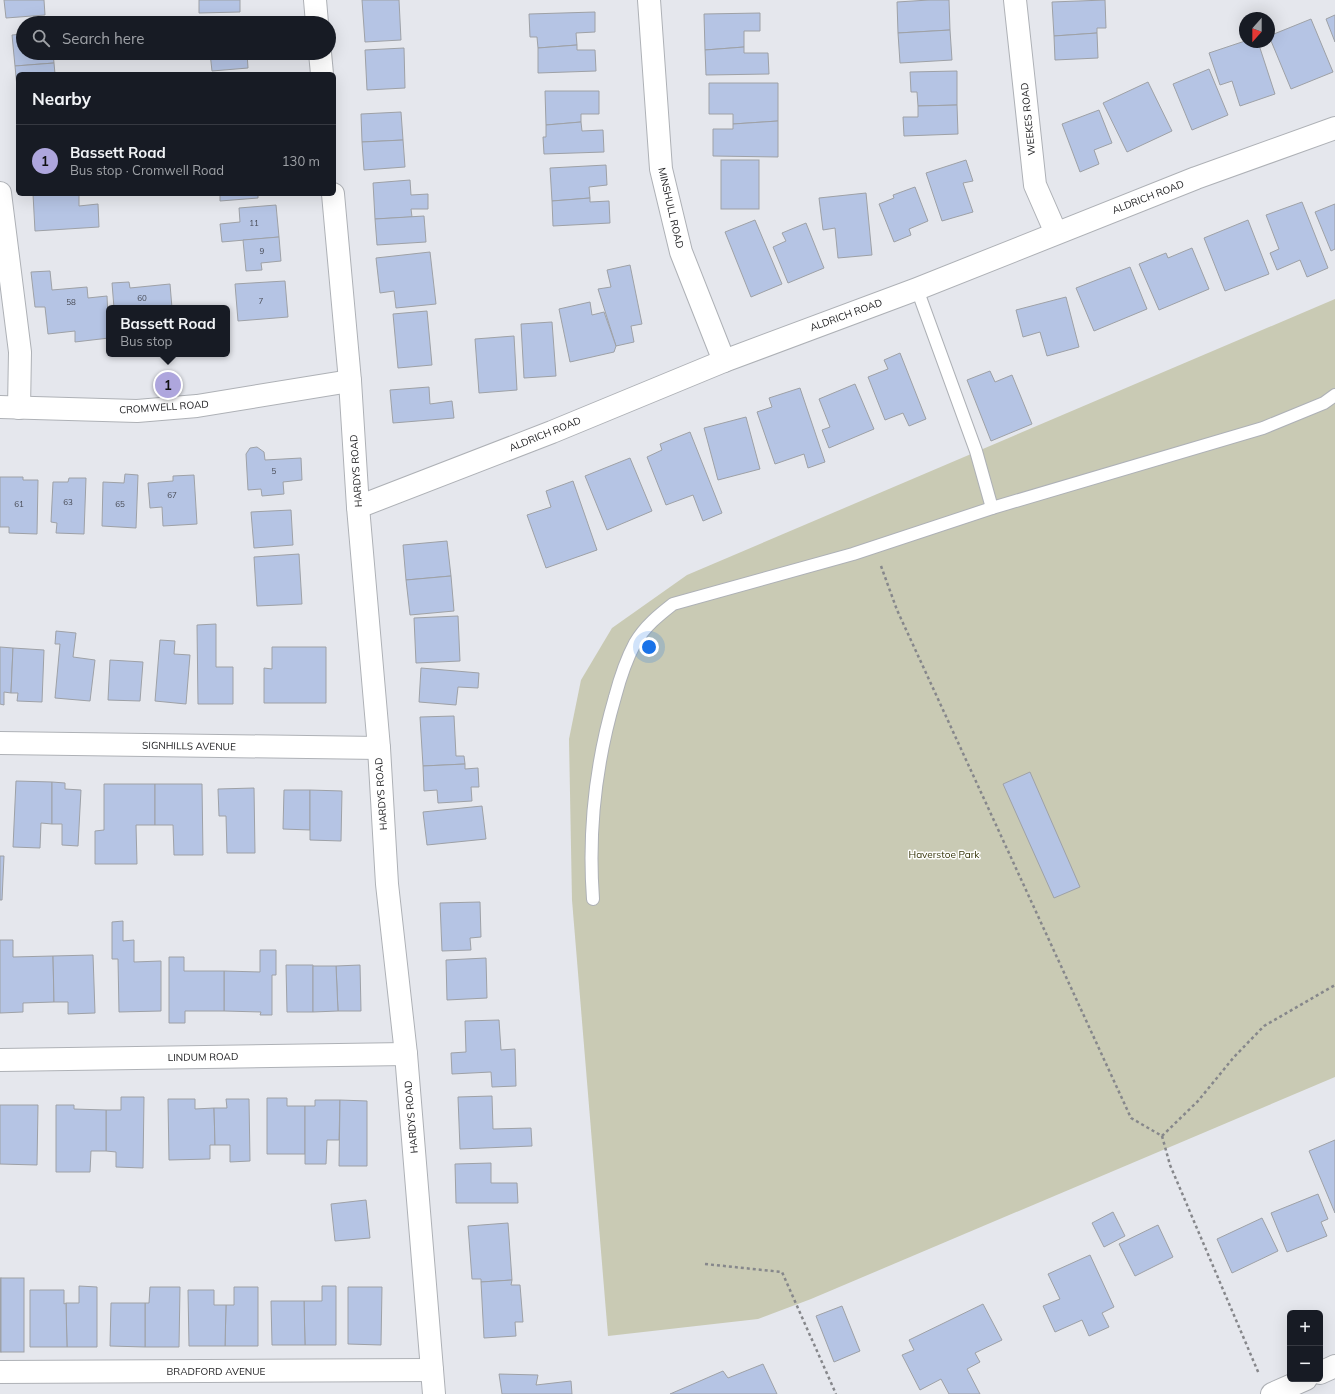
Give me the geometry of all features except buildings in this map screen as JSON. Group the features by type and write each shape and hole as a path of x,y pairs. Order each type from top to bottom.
{"street":[{"path":"315,0 317,16"},
{"name":"MINSHULL ROAD","path":"649,0 661,169 682,252 724,361"},
{"name":"WEEKES ROAD","path":"1015,0 1035,185 1056,233"},
{"path":"321,60 322,72"},
{"name":"ALDRICH ROAD","path":"358,507 552,432 724,361 917,289 1196,178 1335,128"},
{"path":"0,193 20,352 10,407"},
{"name":"HARDYS ROAD","path":"333,196 350,381 358,507 379,748 387,884 406,1054 434,1394"},
{"name":"CROMWELL ROAD","path":"10,407 137,411 197,406 350,381"},
{"name":"SIGNHILLS AVENUE","path":"0,743 379,748"},
{"name":"LINDUM ROAD","path":"0,1060 406,1054"},
{"path":"1323,1372 1335,1366"},
{"name":"BRADFORD AVENUE","path":"0,1372 432,1370"},
{"path":"1267,1387 1291,1382"}],"lane":[{"path":"917,289 976,451 992,508"},
{"path":"593,899 591,866 595,793 605,730 624,666 636,642 653,620 673,604 874,547 992,508 1264,428 1324,403 1335,395"}],"path":[{"path":"874,547 897,610 1131,1118 1162,1136 1170,1165 1267,1387"},
{"path":"1162,1136 1198,1101 1234,1057 1264,1026 1335,985"},
{"path":"705,1264 782,1272 836,1394"}],"green space":[{"name":"Haverstoe Park","path":"1335,299 1335,1077 811,1299 758,1319 608,1336 572,900 569,739 581,680 612,628 687,575"}],"place":[{"name":"Bassett Road","path":"168,385"}]}
